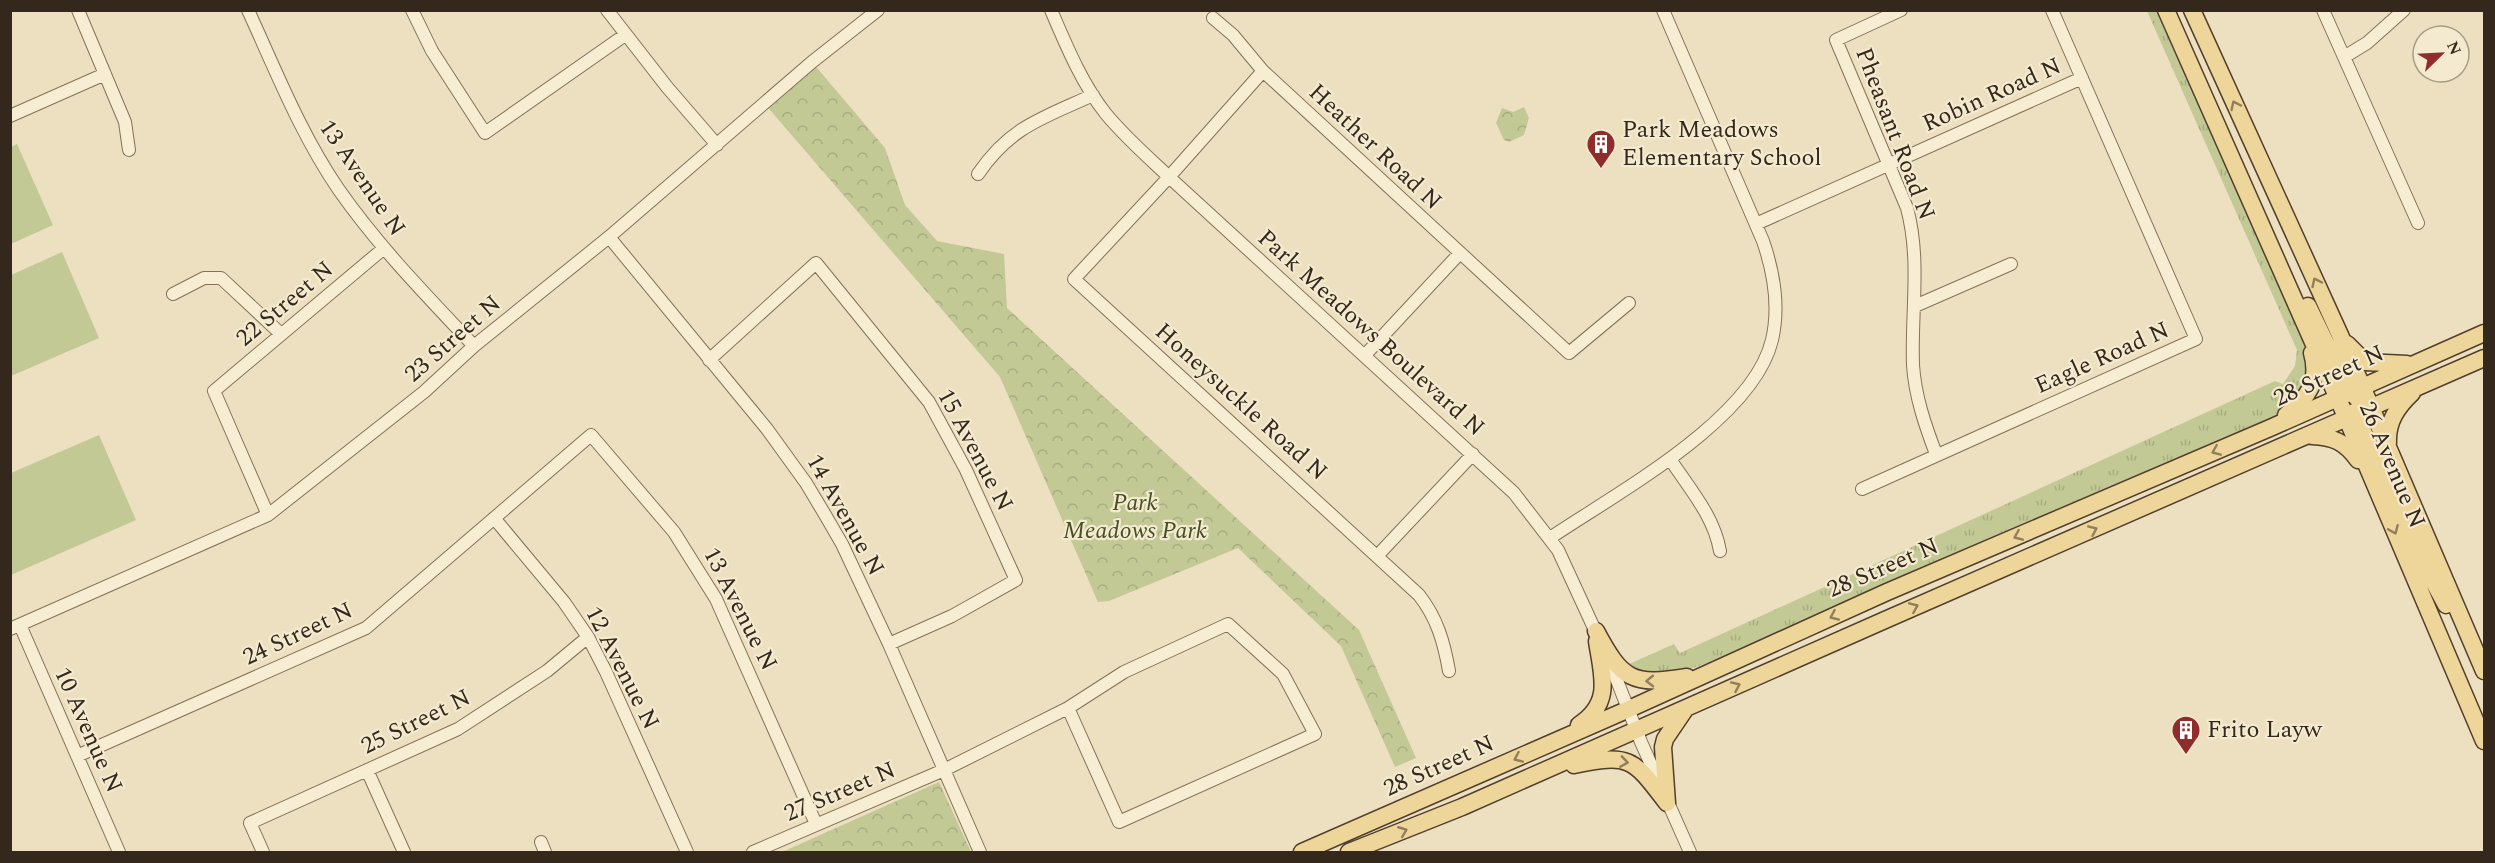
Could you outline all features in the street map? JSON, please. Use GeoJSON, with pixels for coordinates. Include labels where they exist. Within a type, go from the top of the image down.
{"type":"FeatureCollection","features":[{"type":"Feature","properties":{"kind":"main road","name":"26 Avenue N"},"geometry":{"type":"LineString","coordinates":[[2166,10],[2301,315],[2354,403],[2389,447],[2483,669]]}},
{"type":"Feature","properties":{"kind":"main road","name":"26 Avenue N"},"geometry":{"type":"LineString","coordinates":[[2192,10],[2340,335],[2371,477],[2484,741]]}},
{"type":"Feature","properties":{"kind":"main road"},"geometry":{"type":"LineString","coordinates":[[2245,189],[2311,311],[2432,579],[2483,669]]}},
{"type":"Feature","properties":{"kind":"main road"},"geometry":{"type":"LineString","coordinates":[[2270,428],[2303,402],[2312,385],[2316,367],[2301,315]]}},
{"type":"Feature","properties":{"kind":"main road"},"geometry":{"type":"LineString","coordinates":[[2340,335],[2365,362],[2416,363]]}},
{"type":"Feature","properties":{"kind":"main road"},"geometry":{"type":"LineString","coordinates":[[2207,480],[2272,442],[2440,364],[2478,337]]}},
{"type":"Feature","properties":{"kind":"main road","name":"28 Street N"},"geometry":{"type":"LineString","coordinates":[[1349,852],[1546,771],[2308,436],[2416,363],[2478,337]]}},
{"type":"Feature","properties":{"kind":"main road","name":"28 Street N"},"geometry":{"type":"LineString","coordinates":[[1302,852],[1708,674],[1787,636],[2270,428],[2354,403],[2419,387],[2484,358]]}},
{"type":"Feature","properties":{"kind":"main road"},"geometry":{"type":"LineString","coordinates":[[2389,447],[2387,428],[2401,404],[2419,387]]}},
{"type":"Feature","properties":{"kind":"main road"},"geometry":{"type":"LineString","coordinates":[[2308,436],[2331,437],[2348,446],[2371,477]]}},
{"type":"Feature","properties":{"kind":"main road"},"geometry":{"type":"LineString","coordinates":[[1596,631],[1609,655],[1632,678],[1641,681],[1669,680],[1708,674]]}},
{"type":"Feature","properties":{"kind":"main road"},"geometry":{"type":"LineString","coordinates":[[1553,742],[1593,716],[1601,702],[1604,684],[1596,631]]}},
{"type":"Feature","properties":{"kind":"main road"},"geometry":{"type":"LineString","coordinates":[[1637,730],[1646,717],[1659,708],[1700,689],[1787,636]]}},
{"type":"Feature","properties":{"kind":"main road"},"geometry":{"type":"LineString","coordinates":[[2444,646],[2484,721]]}},
{"type":"Feature","properties":{"kind":"main road"},"geometry":{"type":"LineString","coordinates":[[1462,807],[1491,788],[1560,756],[1619,723],[1626,717],[1629,709]]}},
{"type":"Feature","properties":{"kind":"main road"},"geometry":{"type":"LineString","coordinates":[[1667,803],[1663,747],[1665,739],[1685,709]]}},
{"type":"Feature","properties":{"kind":"main road"},"geometry":{"type":"LineString","coordinates":[[1546,771],[1591,761],[1622,760],[1636,764],[1667,803]]}},
{"type":"Feature","properties":{"kind":"street"},"geometry":{"type":"LineString","coordinates":[[78,10],[125,122],[129,150]]}},
{"type":"Feature","properties":{"kind":"street"},"geometry":{"type":"LineString","coordinates":[[412,10],[432,51],[485,133],[625,35]]}},
{"type":"Feature","properties":{"kind":"street"},"geometry":{"type":"LineString","coordinates":[[607,10],[625,35],[717,145]]}},
{"type":"Feature","properties":{"kind":"street","name":"23 Street N"},"geometry":{"type":"LineString","coordinates":[[15,627],[268,515],[424,392],[474,346],[609,237],[812,62],[878,10]]}},
{"type":"Feature","properties":{"kind":"street","name":"Park Meadows Boulevard N"},"geometry":{"type":"LineString","coordinates":[[1051,10],[1093,95],[1106,114],[1169,177],[1514,493],[1550,538],[1565,563],[1596,631],[1667,803],[1690,852]]}},
{"type":"Feature","properties":{"kind":"street"},"geometry":{"type":"LineString","coordinates":[[1550,538],[1670,459],[1716,422],[1740,398],[1760,370],[1772,341],[1776,318],[1775,288],[1769,258],[1664,10]]}},
{"type":"Feature","properties":{"kind":"street","name":"Pheasant Road N"},"geometry":{"type":"LineString","coordinates":[[1900,10],[1836,40],[1911,224],[1915,267],[1913,346],[1915,388],[1923,420],[1936,454]]}},
{"type":"Feature","properties":{"kind":"street","name":"Eagle Road N"},"geometry":{"type":"LineString","coordinates":[[1862,489],[2196,339],[2052,10]]}},
{"type":"Feature","properties":{"kind":"street"},"geometry":{"type":"LineString","coordinates":[[2323,10],[2418,223]]}},
{"type":"Feature","properties":{"kind":"street"},"geometry":{"type":"LineString","coordinates":[[2343,57],[2367,43],[2404,10]]}},
{"type":"Feature","properties":{"kind":"street","name":"13 Avenue N"},"geometry":{"type":"LineString","coordinates":[[250,11],[301,126],[338,189],[382,249],[474,346]]}},
{"type":"Feature","properties":{"kind":"street","name":"Heather Road N"},"geometry":{"type":"LineString","coordinates":[[1213,18],[1233,35],[1263,71],[1569,353],[1629,303]]}},
{"type":"Feature","properties":{"kind":"street"},"geometry":{"type":"LineString","coordinates":[[1169,177],[1263,71]]}},
{"type":"Feature","properties":{"kind":"street"},"geometry":{"type":"LineString","coordinates":[[10,116],[105,74]]}},
{"type":"Feature","properties":{"kind":"street","name":"Robin Road N"},"geometry":{"type":"LineString","coordinates":[[1756,224],[2082,78]]}},
{"type":"Feature","properties":{"kind":"street"},"geometry":{"type":"LineString","coordinates":[[978,174],[995,150],[1012,135],[1093,95]]}},
{"type":"Feature","properties":{"kind":"street","name":"Honeysuckle Road N"},"geometry":{"type":"LineString","coordinates":[[1169,177],[1074,279],[1378,555],[1428,607],[1441,633],[1449,670]]}},
{"type":"Feature","properties":{"kind":"street","name":"14 Avenue N"},"geometry":{"type":"LineString","coordinates":[[609,237],[767,429],[806,483],[842,544],[889,644],[980,852]]}},
{"type":"Feature","properties":{"kind":"street","name":"22 Street N"},"geometry":{"type":"LineString","coordinates":[[268,515],[214,391],[382,249]]}},
{"type":"Feature","properties":{"kind":"street"},"geometry":{"type":"LineString","coordinates":[[1365,355],[1460,253]]}},
{"type":"Feature","properties":{"kind":"street","name":"15 Avenue N"},"geometry":{"type":"LineString","coordinates":[[709,360],[816,263],[929,402],[966,470],[1016,580],[952,616],[889,644]]}},
{"type":"Feature","properties":{"kind":"street"},"geometry":{"type":"LineString","coordinates":[[1915,306],[2010,264]]}},
{"type":"Feature","properties":{"kind":"street"},"geometry":{"type":"LineString","coordinates":[[173,294],[204,278],[221,278],[281,334]]}},
{"type":"Feature","properties":{"kind":"street","name":"13 Avenue N"},"geometry":{"type":"LineString","coordinates":[[591,435],[674,532],[711,591],[767,710],[816,824]]}},
{"type":"Feature","properties":{"kind":"street","name":"24 Street N"},"geometry":{"type":"LineString","coordinates":[[77,756],[366,628],[591,435]]}},
{"type":"Feature","properties":{"kind":"street"},"geometry":{"type":"LineString","coordinates":[[1378,555],[1473,454]]}},
{"type":"Feature","properties":{"kind":"street"},"geometry":{"type":"LineString","coordinates":[[1670,459],[1711,521],[1720,551]]}},
{"type":"Feature","properties":{"kind":"street","name":"12 Avenue N"},"geometry":{"type":"LineString","coordinates":[[494,518],[564,602],[588,637],[687,852]]}},
{"type":"Feature","properties":{"kind":"street","name":"27 Street N"},"geometry":{"type":"LineString","coordinates":[[753,852],[944,770],[1068,708],[1124,672],[1228,624],[1283,674],[1314,734],[1119,822],[1068,708]]}},
{"type":"Feature","properties":{"kind":"street","name":"10 Avenue N"},"geometry":{"type":"LineString","coordinates":[[15,627],[77,756],[119,852]]}},
{"type":"Feature","properties":{"kind":"street","name":"25 Street N"},"geometry":{"type":"LineString","coordinates":[[263,852],[250,823],[458,729],[547,671],[588,637]]}},
{"type":"Feature","properties":{"kind":"street"},"geometry":{"type":"LineString","coordinates":[[367,770],[404,852]]}},
{"type":"Feature","properties":{"kind":"green space"},"geometry":{"type":"Polygon","coordinates":[[[2147,11],[2166,11],[2300,332],[2312,367],[2300,400],[2266,421],[1711,662],[1681,672],[1650,677],[1627,665],[1674,644],[1680,653],[2275,381],[2283,384],[2295,366],[2297,350],[2147,11]]]}},
{"type":"Feature","properties":{"kind":"green space","name":"Park Meadows Park"},"geometry":{"type":"Polygon","coordinates":[[[812,62],[885,148],[905,205],[937,241],[1004,254],[1007,308],[1359,630],[1416,758],[1395,767],[1341,646],[1238,548],[1109,601],[1098,602],[1000,377],[764,103],[812,62]]]}},
{"type":"Feature","properties":{"kind":"green space"},"geometry":{"type":"Polygon","coordinates":[[[1524,107],[1529,118],[1524,135],[1509,142],[1504,140],[1496,123],[1502,108],[1513,112],[1524,107]]]}},
{"type":"Feature","properties":{"kind":"green space"},"geometry":{"type":"Polygon","coordinates":[[[17,144],[53,225],[11,244],[11,147],[17,144]]]}},
{"type":"Feature","properties":{"kind":"green space"},"geometry":{"type":"Polygon","coordinates":[[[62,252],[99,338],[11,376],[11,275],[62,252]]]}},
{"type":"Feature","properties":{"kind":"green space"},"geometry":{"type":"Polygon","coordinates":[[[99,435],[136,520],[11,575],[11,473],[99,435]]]}},
{"type":"Feature","properties":{"kind":"green space"},"geometry":{"type":"Polygon","coordinates":[[[939,782],[971,852],[782,852],[939,782]]]}},
{"type":"Feature","properties":{"kind":"place","name":"Park Meadows Elementary School"},"geometry":{"type":"Point","coordinates":[1601,170]}},
{"type":"Feature","properties":{"kind":"place","name":"Frito Layw"},"geometry":{"type":"Point","coordinates":[2186,756]}}]}
